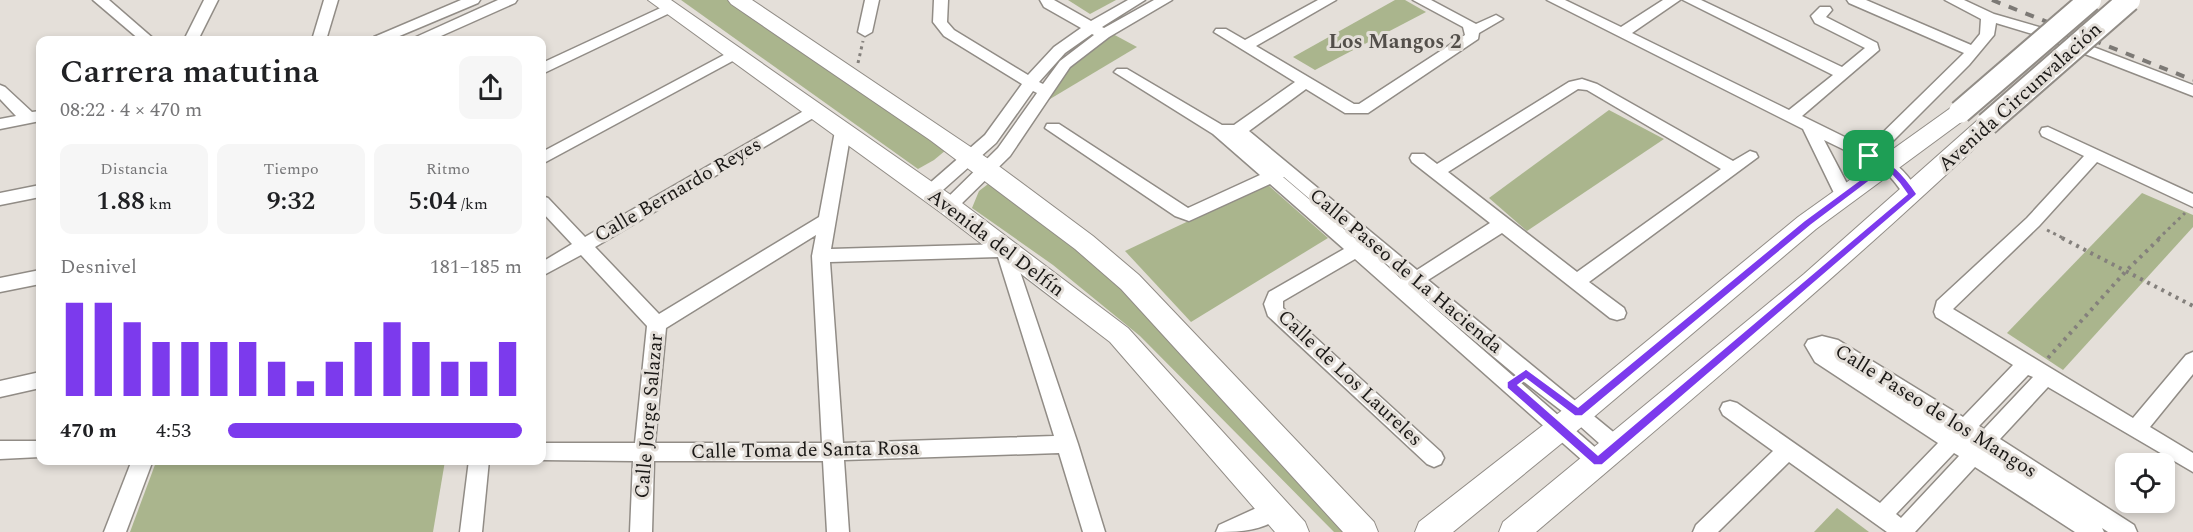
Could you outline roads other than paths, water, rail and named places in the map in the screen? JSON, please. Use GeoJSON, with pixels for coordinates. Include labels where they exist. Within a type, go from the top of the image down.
{"type":"FeatureCollection","features":[{"type":"Feature","properties":{"kind":"street"},"geometry":{"type":"LineString","coordinates":[[100,0],[143,36]]}},
{"type":"Feature","properties":{"kind":"street"},"geometry":{"type":"LineString","coordinates":[[193,36],[211,0]]}},
{"type":"Feature","properties":{"kind":"street"},"geometry":{"type":"LineString","coordinates":[[320,36],[332,0]]}},
{"type":"Feature","properties":{"kind":"street"},"geometry":{"type":"LineString","coordinates":[[388,36],[473,0]]}},
{"type":"Feature","properties":{"kind":"street"},"geometry":{"type":"LineString","coordinates":[[430,36],[510,0]]}},
{"type":"Feature","properties":{"kind":"street"},"geometry":{"type":"LineString","coordinates":[[738,0],[980,163],[1089,246],[1130,282],[1364,532]]}},
{"type":"Feature","properties":{"kind":"street"},"geometry":{"type":"LineString","coordinates":[[865,32],[872,0]]}},
{"type":"Feature","properties":{"kind":"street"},"geometry":{"type":"LineString","coordinates":[[941,0],[940,22],[949,33],[1044,92]]}},
{"type":"Feature","properties":{"kind":"street"},"geometry":{"type":"LineString","coordinates":[[1047,0],[1049,4],[1098,31]]}},
{"type":"Feature","properties":{"kind":"street"},"geometry":{"type":"LineString","coordinates":[[980,163],[1017,135],[1065,64],[1098,31],[1138,0]]}},
{"type":"Feature","properties":{"kind":"street"},"geometry":{"type":"LineString","coordinates":[[980,163],[999,128],[1030,83],[1056,54],[1098,31],[1165,0]]}},
{"type":"Feature","properties":{"kind":"street"},"geometry":{"type":"LineString","coordinates":[[1246,46],[1329,0]]}},
{"type":"Feature","properties":{"kind":"street"},"geometry":{"type":"LineString","coordinates":[[1221,32],[1351,109],[1362,110],[1473,36],[1469,25],[1420,0]]}},
{"type":"Feature","properties":{"kind":"street"},"geometry":{"type":"LineString","coordinates":[[1554,0],[1808,124],[1875,166],[1900,178],[1912,194]]}},
{"type":"Feature","properties":{"kind":"street"},"geometry":{"type":"LineString","coordinates":[[1622,33],[1673,0]]}},
{"type":"Feature","properties":{"kind":"street"},"geometry":{"type":"LineString","coordinates":[[1690,0],[1844,74]]}},
{"type":"Feature","properties":{"kind":"street"},"geometry":{"type":"LineString","coordinates":[[1854,0],[1973,51]]}},
{"type":"Feature","properties":{"kind":"street"},"geometry":{"type":"LineString","coordinates":[[1952,0],[1989,17],[2041,32],[2193,92]]}},
{"type":"Feature","properties":{"kind":"street","name":"Avenida Circunvalación"},"geometry":{"type":"LineString","coordinates":[[1430,532],[1844,195],[1875,166],[1932,134],[2090,0]]}},
{"type":"Feature","properties":{"kind":"street","name":"Avenida Circunvalación"},"geometry":{"type":"LineString","coordinates":[[1514,532],[1912,194],[1987,124],[2129,0]]}},
{"type":"Feature","properties":{"kind":"street"},"geometry":{"type":"LineString","coordinates":[[546,67],[663,4]]}},
{"type":"Feature","properties":{"kind":"street","name":"Avenida del Delfín"},"geometry":{"type":"LineString","coordinates":[[663,4],[939,200],[1119,335],[1294,532]]}},
{"type":"Feature","properties":{"kind":"street"},"geometry":{"type":"LineString","coordinates":[[1792,116],[1872,50],[1872,46],[1820,20],[1818,16],[1826,10]]}},
{"type":"Feature","properties":{"kind":"street"},"geometry":{"type":"LineString","coordinates":[[1875,166],[1988,34],[1989,17]]}},
{"type":"Feature","properties":{"kind":"street"},"geometry":{"type":"LineString","coordinates":[[1473,31],[1496,19]]}},
{"type":"Feature","properties":{"kind":"street"},"geometry":{"type":"LineString","coordinates":[[546,157],[735,54]]}},
{"type":"Feature","properties":{"kind":"street","name":"Calle Paseo de La Hacienda"},"geometry":{"type":"LineString","coordinates":[[1122,72],[1228,133],[1409,283],[1569,421]]}},
{"type":"Feature","properties":{"kind":"street"},"geometry":{"type":"LineString","coordinates":[[1228,133],[1305,82]]}},
{"type":"Feature","properties":{"kind":"street"},"geometry":{"type":"LineString","coordinates":[[1437,172],[1574,86],[1582,84],[1592,87],[1733,169]]}},
{"type":"Feature","properties":{"kind":"street"},"geometry":{"type":"LineString","coordinates":[[0,90],[35,117]]}},
{"type":"Feature","properties":{"kind":"street","name":"Calle Bernardo Reyes"},"geometry":{"type":"LineString","coordinates":[[546,268],[814,110]]}},
{"type":"Feature","properties":{"kind":"street"},"geometry":{"type":"LineString","coordinates":[[0,124],[35,117]]}},
{"type":"Feature","properties":{"kind":"street"},"geometry":{"type":"LineString","coordinates":[[1808,124],[1844,195]]}},
{"type":"Feature","properties":{"kind":"street"},"geometry":{"type":"LineString","coordinates":[[1053,128],[1189,215],[1278,173]]}},
{"type":"Feature","properties":{"kind":"street"},"geometry":{"type":"LineString","coordinates":[[838,532],[821,256],[843,131]]}},
{"type":"Feature","properties":{"kind":"street"},"geometry":{"type":"LineString","coordinates":[[2048,132],[2193,203]]}},
{"type":"Feature","properties":{"kind":"street"},"geometry":{"type":"LineString","coordinates":[[2094,155],[2033,222],[1944,306],[1943,312],[2193,464]]}},
{"type":"Feature","properties":{"kind":"street"},"geometry":{"type":"LineString","coordinates":[[1578,281],[1750,157]]}},
{"type":"Feature","properties":{"kind":"street"},"geometry":{"type":"LineString","coordinates":[[1418,158],[1617,313]]}},
{"type":"Feature","properties":{"kind":"street","name":"Avenida del Delfín"},"geometry":{"type":"LineString","coordinates":[[939,200],[980,163]]}},
{"type":"Feature","properties":{"kind":"street","name":"Avenida del Delfín"},"geometry":{"type":"LineString","coordinates":[[939,200],[980,163]]}},
{"type":"Feature","properties":{"kind":"street"},"geometry":{"type":"LineString","coordinates":[[0,199],[36,192]]}},
{"type":"Feature","properties":{"kind":"street","name":"Calle Jorge Salazar"},"geometry":{"type":"LineString","coordinates":[[546,206],[657,324],[644,452],[641,532]]}},
{"type":"Feature","properties":{"kind":"street"},"geometry":{"type":"LineString","coordinates":[[657,324],[826,221]]}},
{"type":"Feature","properties":{"kind":"street"},"geometry":{"type":"LineString","coordinates":[[1409,283],[1504,224]]}},
{"type":"Feature","properties":{"kind":"street","name":"Calle de Los Laureles"},"geometry":{"type":"LineString","coordinates":[[1363,246],[1276,297],[1275,311],[1434,458]]}},
{"type":"Feature","properties":{"kind":"street"},"geometry":{"type":"LineString","coordinates":[[821,256],[1005,250],[1094,532]]}},
{"type":"Feature","properties":{"kind":"street"},"geometry":{"type":"LineString","coordinates":[[0,285],[36,278]]}},
{"type":"Feature","properties":{"kind":"street","name":"Calle Paseo de los Mangos"},"geometry":{"type":"LineString","coordinates":[[1958,435],[1831,345],[1822,343],[1815,345],[1822,357],[2126,532]]}},
{"type":"Feature","properties":{"kind":"street"},"geometry":{"type":"LineString","coordinates":[[2136,429],[2193,360]]}},
{"type":"Feature","properties":{"kind":"street"},"geometry":{"type":"LineString","coordinates":[[1881,516],[2026,364]]}},
{"type":"Feature","properties":{"kind":"street"},"geometry":{"type":"LineString","coordinates":[[1730,409],[1903,531],[2046,376]]}},
{"type":"Feature","properties":{"kind":"street","name":"Calle Paseo de La Hacienda"},"geometry":{"type":"LineString","coordinates":[[1518,379],[1569,421]]}},
{"type":"Feature","properties":{"kind":"street"},"geometry":{"type":"LineString","coordinates":[[0,389],[36,381]]}},
{"type":"Feature","properties":{"kind":"street"},"geometry":{"type":"LineString","coordinates":[[1569,421],[1607,454]]}},
{"type":"Feature","properties":{"kind":"street","name":"Calle Toma de Santa Rosa"},"geometry":{"type":"LineString","coordinates":[[546,452],[833,452],[1068,444]]}},
{"type":"Feature","properties":{"kind":"street","name":"Calle Paseo de los Mangos"},"geometry":{"type":"LineString","coordinates":[[1980,448],[2093,532]]}},
{"type":"Feature","properties":{"kind":"street"},"geometry":{"type":"LineString","coordinates":[[0,450],[36,449]]}},
{"type":"Feature","properties":{"kind":"street"},"geometry":{"type":"LineString","coordinates":[[1704,532],[1788,449]]}},
{"type":"Feature","properties":{"kind":"street"},"geometry":{"type":"LineString","coordinates":[[114,532],[141,465]]}},
{"type":"Feature","properties":{"kind":"street"},"geometry":{"type":"LineString","coordinates":[[471,532],[478,465]]}},
{"type":"Feature","properties":{"kind":"street"},"geometry":{"type":"LineString","coordinates":[[1227,532],[1274,509]]}},
{"type":"Feature","properties":{"kind":"railway"},"geometry":{"type":"LineString","coordinates":[[1992,0],[2193,80]]}},
{"type":"Feature","properties":{"kind":"district","name":"Los Mangos 2"},"geometry":{"type":"Point","coordinates":[1395,42]}}]}
